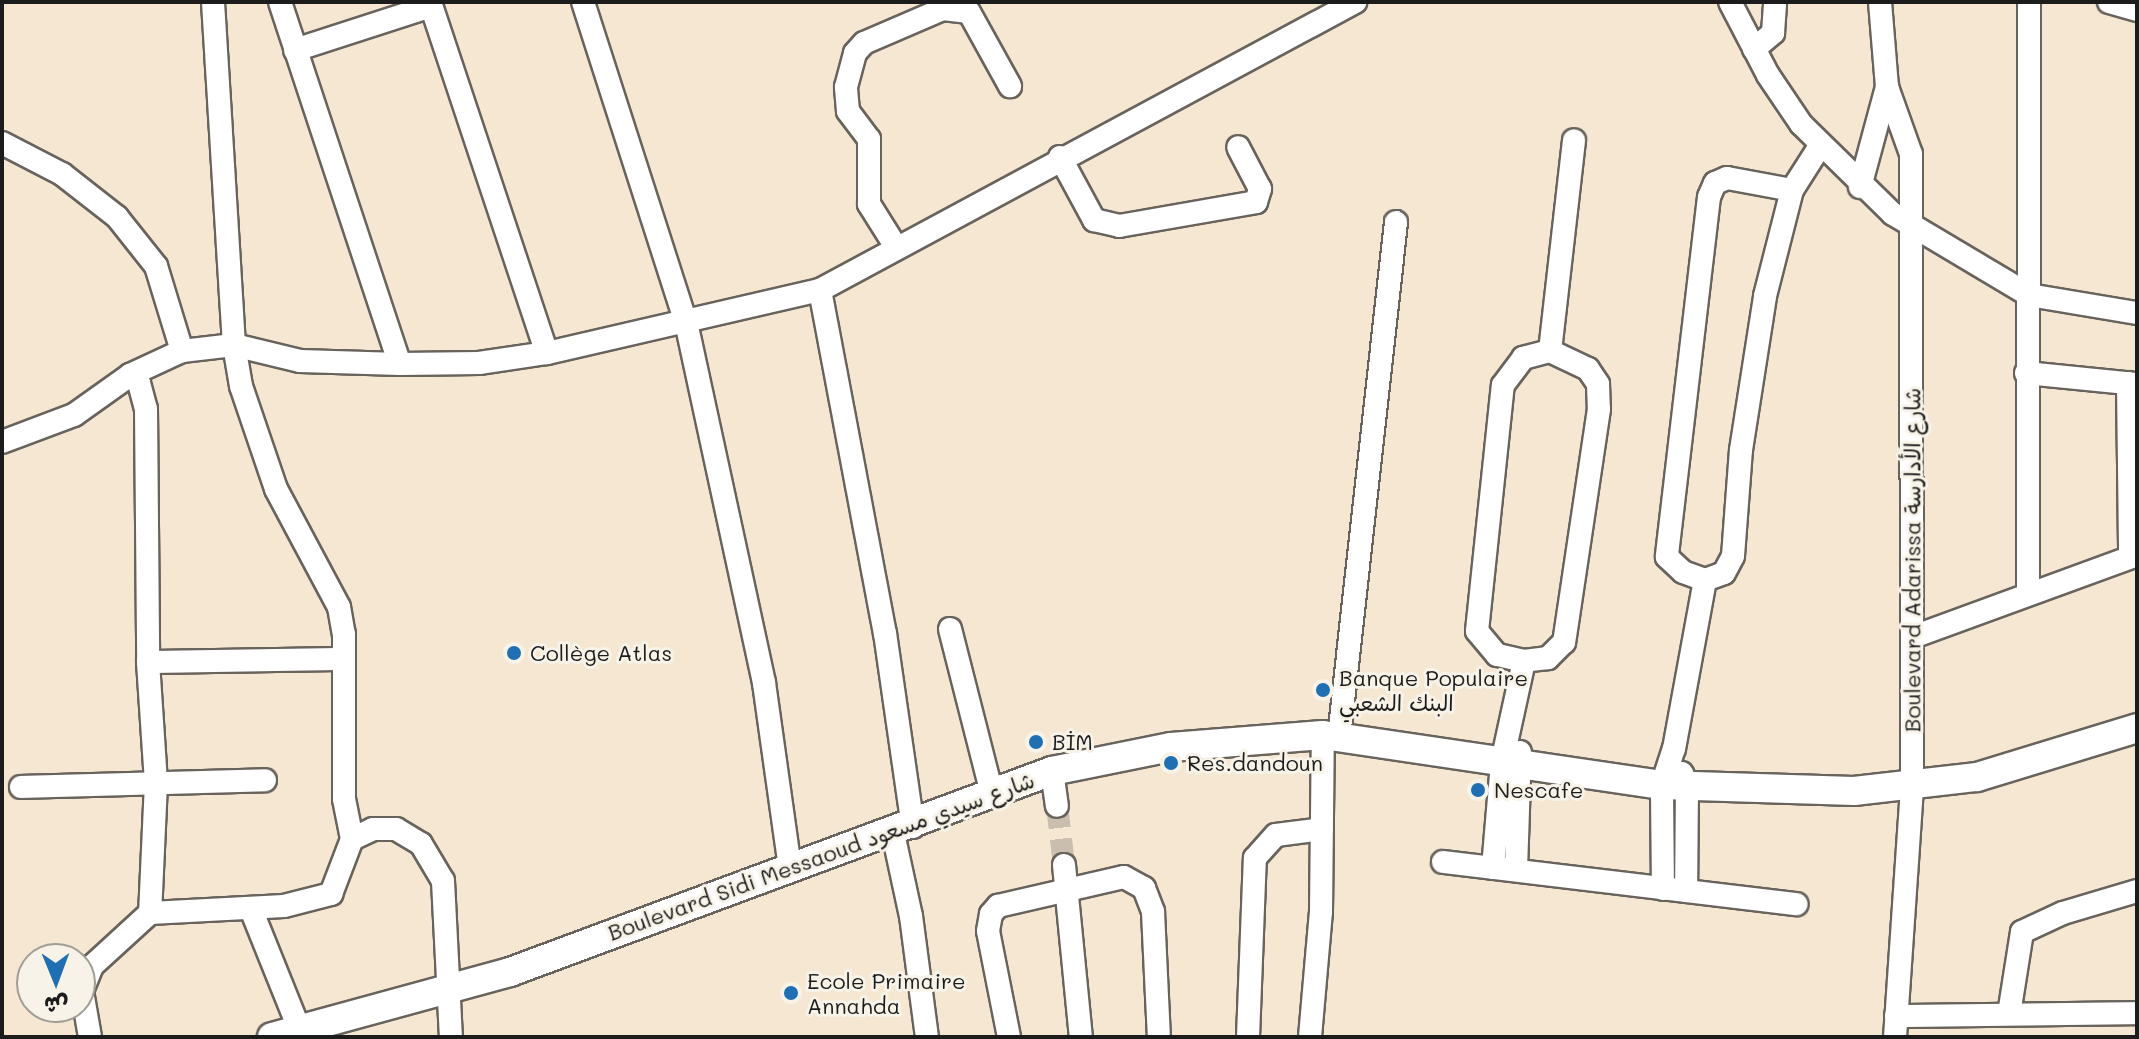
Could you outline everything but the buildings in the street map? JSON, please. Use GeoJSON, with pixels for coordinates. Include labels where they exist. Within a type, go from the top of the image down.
{"type":"FeatureCollection","features":[{"type":"Feature","properties":{"kind":"street"},"geometry":{"type":"LineString","coordinates":[[90,1037],[82,991],[92,966],[150,913],[251,909],[331,894],[352,839],[344,799],[343,659],[339,607],[276,489],[241,386],[234,345],[213,2]]}},
{"type":"Feature","properties":{"kind":"street"},"geometry":{"type":"LineString","coordinates":[[280,2],[400,364]]}},
{"type":"Feature","properties":{"kind":"street"},"geometry":{"type":"LineString","coordinates":[[583,2],[686,322],[764,683],[790,868]]}},
{"type":"Feature","properties":{"kind":"street"},"geometry":{"type":"LineString","coordinates":[[2,442],[74,415],[130,375],[182,351],[234,345],[300,361],[479,363],[547,353],[820,290],[1060,157],[1355,2]]}},
{"type":"Feature","properties":{"kind":"street"},"geometry":{"type":"LineString","coordinates":[[1730,2],[1754,49],[1820,146],[1860,187],[1910,226],[2029,295],[2137,313]]}},
{"type":"Feature","properties":{"kind":"street"},"geometry":{"type":"LineString","coordinates":[[1754,49],[1773,33],[1775,2]]}},
{"type":"Feature","properties":{"kind":"street","name":"Boulevard Adarissa شارع الأدارسة"},"geometry":{"type":"LineString","coordinates":[[1880,2],[1887,87],[1911,154],[1912,788],[1896,1026]]}},
{"type":"Feature","properties":{"kind":"street"},"geometry":{"type":"LineString","coordinates":[[2028,594],[2029,2]]}},
{"type":"Feature","properties":{"kind":"street"},"geometry":{"type":"LineString","coordinates":[[2109,2],[2137,10]]}},
{"type":"Feature","properties":{"kind":"street"},"geometry":{"type":"LineString","coordinates":[[295,50],[431,4],[547,353]]}},
{"type":"Feature","properties":{"kind":"street"},"geometry":{"type":"LineString","coordinates":[[896,247],[869,204],[869,139],[848,111],[846,87],[855,53],[864,43],[943,9],[969,12],[1010,86]]}},
{"type":"Feature","properties":{"kind":"street","name":"Boulevard Adarissa شارع الأدارسة"},"geometry":{"type":"LineString","coordinates":[[1860,187],[1887,87]]}},
{"type":"Feature","properties":{"kind":"street"},"geometry":{"type":"LineString","coordinates":[[1550,351],[1574,140]]}},
{"type":"Feature","properties":{"kind":"street"},"geometry":{"type":"LineString","coordinates":[[2,143],[62,174],[117,217],[156,266],[182,351]]}},
{"type":"Feature","properties":{"kind":"street"},"geometry":{"type":"LineString","coordinates":[[1792,190],[1722,179],[1712,186],[1709,197],[1667,557],[1683,572],[1705,580],[1724,573],[1733,556],[1753,356],[1792,190],[1820,146]]}},
{"type":"Feature","properties":{"kind":"street"},"geometry":{"type":"LineString","coordinates":[[1060,157],[1094,220],[1119,226],[1256,202],[1260,189],[1238,147]]}},
{"type":"Feature","properties":{"kind":"street"},"geometry":{"type":"LineString","coordinates":[[1310,1037],[1322,829],[1331,736],[1396,222]]}},
{"type":"Feature","properties":{"kind":"street"},"geometry":{"type":"LineString","coordinates":[[820,290],[885,633],[911,916],[927,1037]]}},
{"type":"Feature","properties":{"kind":"street"},"geometry":{"type":"LineString","coordinates":[[1550,351],[1588,369],[1598,384],[1599,409],[1564,642],[1548,658],[1524,661],[1497,655],[1477,631],[1503,385],[1523,358],[1550,351]]}},
{"type":"Feature","properties":{"kind":"street"},"geometry":{"type":"LineString","coordinates":[[1913,637],[2134,556],[2133,384],[2026,373]]}},
{"type":"Feature","properties":{"kind":"street"},"geometry":{"type":"LineString","coordinates":[[130,375],[139,383],[146,409],[148,662],[156,783],[150,913]]}},
{"type":"Feature","properties":{"kind":"street"},"geometry":{"type":"LineString","coordinates":[[1663,889],[1674,786],[1674,749],[1705,580]]}},
{"type":"Feature","properties":{"kind":"street"},"geometry":{"type":"LineString","coordinates":[[950,629],[992,794]]}},
{"type":"Feature","properties":{"kind":"street"},"geometry":{"type":"LineString","coordinates":[[148,662],[343,659]]}},
{"type":"Feature","properties":{"kind":"street"},"geometry":{"type":"LineString","coordinates":[[1516,870],[1513,723],[1524,661]]}},
{"type":"Feature","properties":{"kind":"street","name":"Boulevard Sidi Messaoud شارع سيدي مسعود"},"geometry":{"type":"LineString","coordinates":[[286,1034],[448,991],[903,830],[1052,771],[1197,744],[1331,736],[1674,786],[1768,791],[1912,788],[1977,777],[2137,728]]}},
{"type":"Feature","properties":{"kind":"street"},"geometry":{"type":"LineString","coordinates":[[1493,868],[1512,764]]}},
{"type":"Feature","properties":{"kind":"street"},"geometry":{"type":"LineString","coordinates":[[1052,771],[1057,806]]}},
{"type":"Feature","properties":{"kind":"street"},"geometry":{"type":"LineString","coordinates":[[21,787],[265,780]]}},
{"type":"Feature","properties":{"kind":"street"},"geometry":{"type":"LineString","coordinates":[[1674,786],[1686,891]]}},
{"type":"Feature","properties":{"kind":"street"},"geometry":{"type":"LineString","coordinates":[[352,839],[373,829],[396,829],[410,834],[433,861],[448,902],[451,1037]]}},
{"type":"Feature","properties":{"kind":"street"},"geometry":{"type":"LineString","coordinates":[[1248,1037],[1255,858],[1276,835],[1322,829]]}},
{"type":"Feature","properties":{"kind":"street"},"geometry":{"type":"LineString","coordinates":[[1443,862],[1797,904]]}},
{"type":"Feature","properties":{"kind":"street"},"geometry":{"type":"LineString","coordinates":[[1064,865],[1081,1037]]}},
{"type":"Feature","properties":{"kind":"street"},"geometry":{"type":"LineString","coordinates":[[1009,1037],[988,931],[991,914],[998,906],[1124,877],[1144,888],[1153,912],[1159,1037]]}},
{"type":"Feature","properties":{"kind":"street"},"geometry":{"type":"LineString","coordinates":[[2009,1014],[2022,932],[2063,913],[2137,891]]}},
{"type":"Feature","properties":{"kind":"street"},"geometry":{"type":"LineString","coordinates":[[251,909],[286,1034]]}},
{"type":"Feature","properties":{"kind":"street"},"geometry":{"type":"LineString","coordinates":[[1896,1026],[2009,1014],[2137,1013]]}},
{"type":"Feature","properties":{"kind":"tunnel"},"geometry":{"type":"LineString","coordinates":[[1057,806],[1064,865]]}},
{"type":"Feature","properties":{"kind":"place","name":"Collège Atlas"},"geometry":{"type":"Point","coordinates":[514,653]}},
{"type":"Feature","properties":{"kind":"place","name":"Banque Populaire البنك الشعبي"},"geometry":{"type":"Point","coordinates":[1323,690]}},
{"type":"Feature","properties":{"kind":"place","name":"BİM"},"geometry":{"type":"Point","coordinates":[1036,742]}},
{"type":"Feature","properties":{"kind":"place","name":"Res.dandoun"},"geometry":{"type":"Point","coordinates":[1171,763]}},
{"type":"Feature","properties":{"kind":"place","name":"Nescafe"},"geometry":{"type":"Point","coordinates":[1478,790]}},
{"type":"Feature","properties":{"kind":"place","name":"Ecole Primaire Annahda"},"geometry":{"type":"Point","coordinates":[791,993]}}]}
